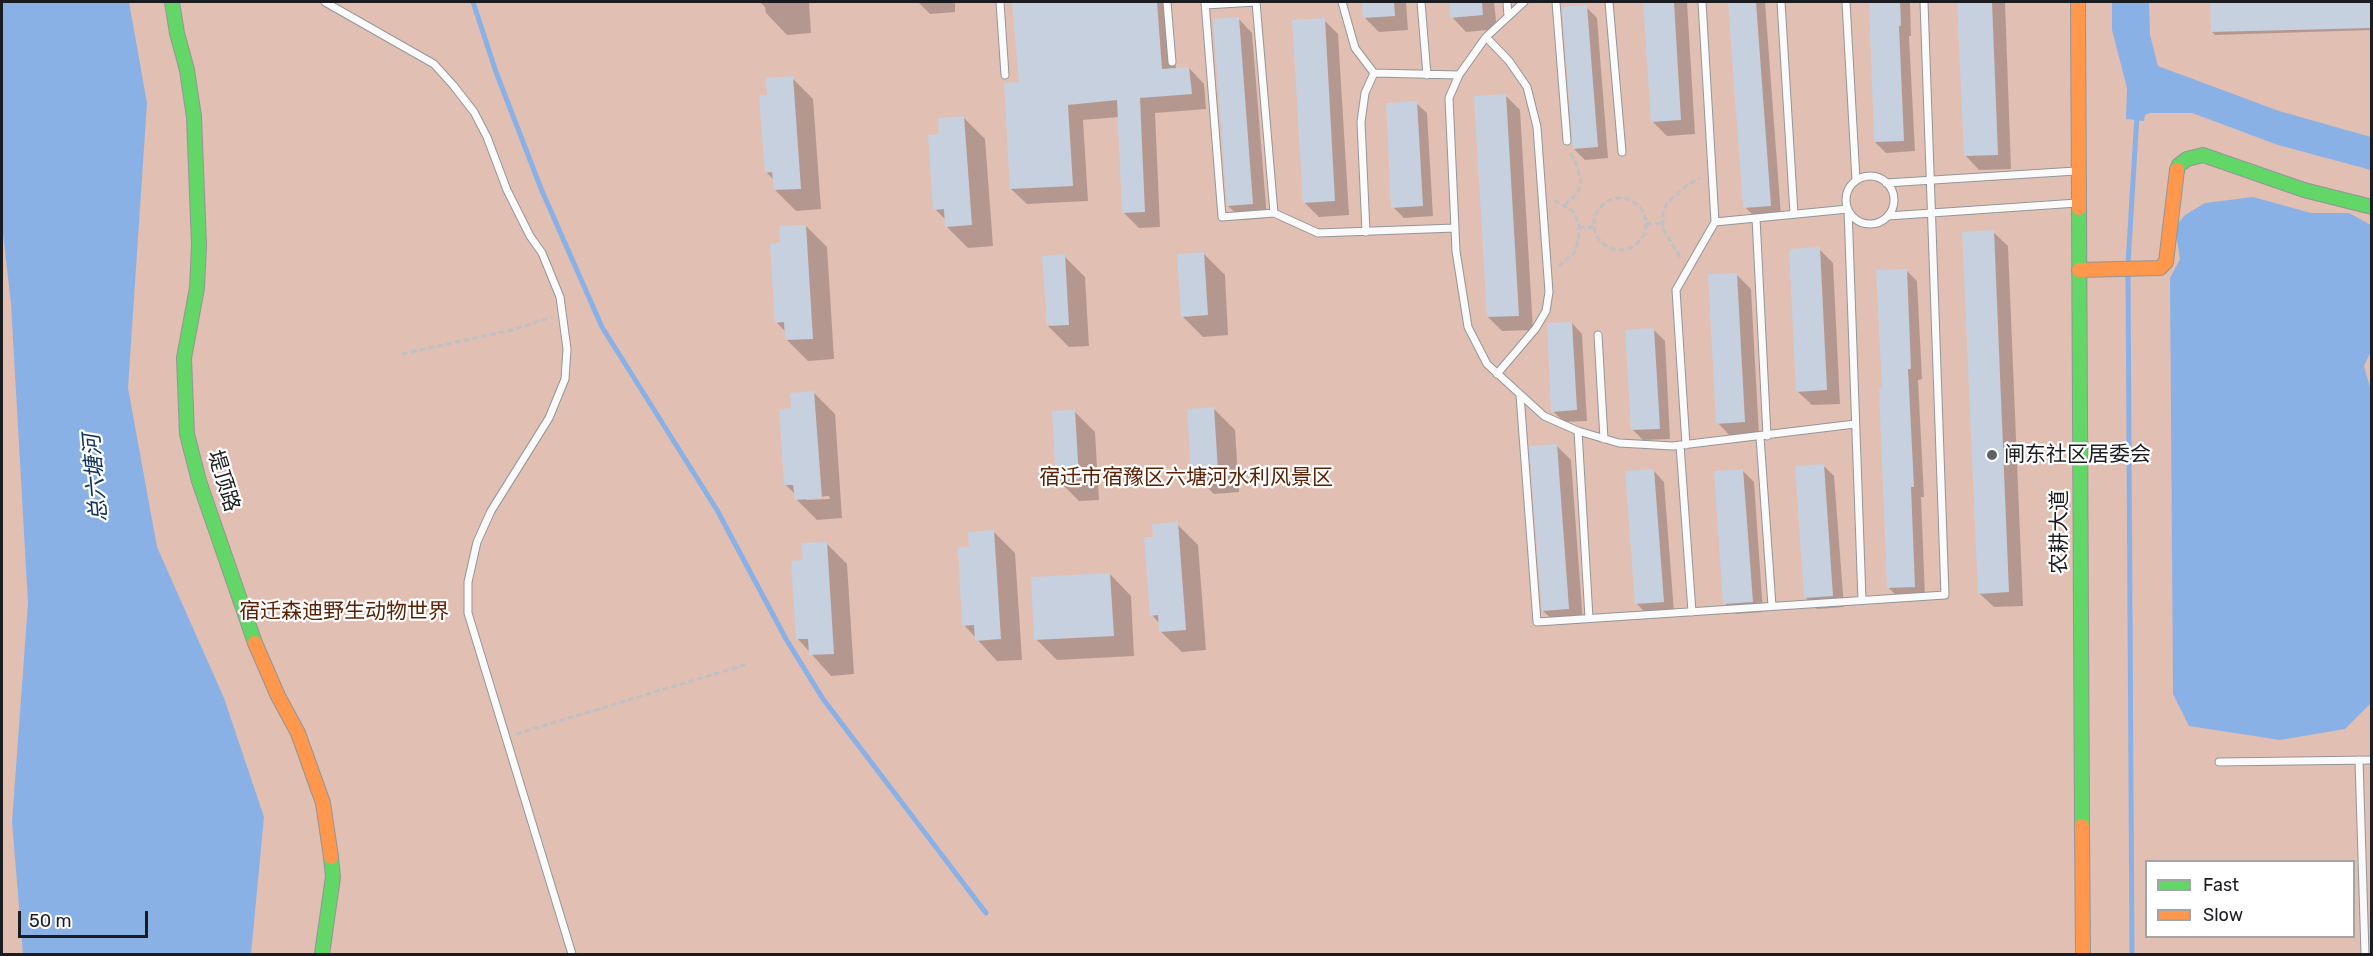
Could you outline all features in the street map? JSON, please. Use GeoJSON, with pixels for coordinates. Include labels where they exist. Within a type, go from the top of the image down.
{"type":"FeatureCollection","features":[{"type":"Feature","properties":{"kind":"street","name":"堤顶路"},"geometry":{"type":"LineString","coordinates":[[172,2],[187,70],[194,117],[199,245],[197,288],[184,358],[187,434],[199,481],[255,644],[278,696],[298,732],[322,803],[330,841],[333,877],[322,954]]}},
{"type":"Feature","properties":{"kind":"street","name":"农耕大道"},"geometry":{"type":"LineString","coordinates":[[2078,2],[2083,954]]}},
{"type":"Feature","properties":{"kind":"street"},"geometry":{"type":"LineString","coordinates":[[2079,270],[2160,268],[2166,262],[2175,176],[2180,165],[2187,159],[2203,155],[2304,190],[2372,207]]}},
{"type":"Feature","properties":{"kind":"lane"},"geometry":{"type":"LineString","coordinates":[[325,2],[434,64],[474,112],[487,137],[517,211],[551,273],[560,297],[567,349],[565,379],[549,417],[491,511],[477,542],[468,582],[468,613],[572,954]]}},
{"type":"Feature","properties":{"kind":"lane"},"geometry":{"type":"LineString","coordinates":[[1000,2],[1005,75]]}},
{"type":"Feature","properties":{"kind":"lane"},"geometry":{"type":"LineString","coordinates":[[1167,2],[1172,62]]}},
{"type":"Feature","properties":{"kind":"lane"},"geometry":{"type":"LineString","coordinates":[[1274,213],[1256,2],[1205,3],[1222,217],[1274,213],[1318,233],[1455,228]]}},
{"type":"Feature","properties":{"kind":"lane"},"geometry":{"type":"LineString","coordinates":[[1342,2],[1355,48],[1374,73]]}},
{"type":"Feature","properties":{"kind":"lane"},"geometry":{"type":"LineString","coordinates":[[1421,2],[1427,75]]}},
{"type":"Feature","properties":{"kind":"lane"},"geometry":{"type":"LineString","coordinates":[[1507,2],[1508,16]]}},
{"type":"Feature","properties":{"kind":"lane"},"geometry":{"type":"LineString","coordinates":[[1524,2],[1486,37],[1459,75],[1449,98],[1456,251],[1468,327],[1488,364],[1544,416],[1578,431],[1619,443],[1683,445],[1855,424]]}},
{"type":"Feature","properties":{"kind":"lane"},"geometry":{"type":"LineString","coordinates":[[1556,2],[1567,141]]}},
{"type":"Feature","properties":{"kind":"lane"},"geometry":{"type":"LineString","coordinates":[[1609,2],[1622,152]]}},
{"type":"Feature","properties":{"kind":"lane"},"geometry":{"type":"LineString","coordinates":[[1692,612],[1676,290],[1715,222],[1702,2]]}},
{"type":"Feature","properties":{"kind":"lane"},"geometry":{"type":"LineString","coordinates":[[1781,2],[1794,214]]}},
{"type":"Feature","properties":{"kind":"lane"},"geometry":{"type":"LineString","coordinates":[[1846,2],[1856,180],[1847,193],[1862,600]]}},
{"type":"Feature","properties":{"kind":"lane"},"geometry":{"type":"LineString","coordinates":[[1520,395],[1537,622],[1945,595],[1924,2]]}},
{"type":"Feature","properties":{"kind":"lane"},"geometry":{"type":"LineString","coordinates":[[1486,37],[1509,61],[1527,87],[1537,127],[1549,291],[1546,310],[1521,347],[1497,374]]}},
{"type":"Feature","properties":{"kind":"lane"},"geometry":{"type":"LineString","coordinates":[[1366,232],[1361,122],[1365,93],[1374,73]]}},
{"type":"Feature","properties":{"kind":"lane"},"geometry":{"type":"LineString","coordinates":[[1374,73],[1459,75]]}},
{"type":"Feature","properties":{"kind":"lane"},"geometry":{"type":"LineString","coordinates":[[1856,180],[1872,176],[1886,183],[2079,171]]}},
{"type":"Feature","properties":{"kind":"lane"},"geometry":{"type":"LineString","coordinates":[[1848,209],[1852,216],[1866,224],[1882,221],[1888,216],[1894,203],[1893,195],[1886,183]]}},
{"type":"Feature","properties":{"kind":"lane"},"geometry":{"type":"LineString","coordinates":[[1888,216],[2079,203]]}},
{"type":"Feature","properties":{"kind":"lane"},"geometry":{"type":"LineString","coordinates":[[1715,222],[1848,209]]}},
{"type":"Feature","properties":{"kind":"lane"},"geometry":{"type":"LineString","coordinates":[[1756,218],[1763,436],[1772,606]]}},
{"type":"Feature","properties":{"kind":"lane"},"geometry":{"type":"LineString","coordinates":[[1598,335],[1604,439]]}},
{"type":"Feature","properties":{"kind":"lane"},"geometry":{"type":"LineString","coordinates":[[1578,431],[1589,618]]}},
{"type":"Feature","properties":{"kind":"lane"},"geometry":{"type":"LineString","coordinates":[[2359,760],[2364,954]]}},
{"type":"Feature","properties":{"kind":"lane"},"geometry":{"type":"LineString","coordinates":[[2219,762],[2372,760]]}},
{"type":"Feature","properties":{"kind":"path"},"geometry":{"type":"LineString","coordinates":[[1566,205],[1578,194],[1581,181],[1567,141]]}},
{"type":"Feature","properties":{"kind":"path"},"geometry":{"type":"LineString","coordinates":[[1688,268],[1672,246],[1662,223],[1667,203],[1687,185],[1712,172]]}},
{"type":"Feature","properties":{"kind":"path"},"geometry":{"type":"LineString","coordinates":[[1542,195],[1566,205],[1573,211],[1579,228],[1575,252],[1548,274]]}},
{"type":"Feature","properties":{"kind":"path"},"geometry":{"type":"LineString","coordinates":[[1615,198],[1631,200],[1638,205],[1646,224],[1643,236],[1638,243],[1622,250],[1605,246],[1598,239],[1594,227],[1596,214],[1601,206],[1615,198]]}},
{"type":"Feature","properties":{"kind":"path"},"geometry":{"type":"LineString","coordinates":[[1646,224],[1662,223]]}},
{"type":"Feature","properties":{"kind":"path"},"geometry":{"type":"LineString","coordinates":[[1579,228],[1594,227]]}},
{"type":"Feature","properties":{"kind":"path"},"geometry":{"type":"LineString","coordinates":[[402,354],[512,330],[562,313]]}},
{"type":"Feature","properties":{"kind":"path"},"geometry":{"type":"LineString","coordinates":[[506,737],[748,663]]}},
{"type":"Feature","properties":{"kind":"green space","name":"宿迁市宿豫区六塘河水利风景区"},"geometry":{"type":"Polygon","coordinates":[[[2,2],[2371,2],[2371,954],[2,954],[2,2]]]}},
{"type":"Feature","properties":{"kind":"water","name":"总六塘河"},"geometry":{"type":"Polygon","coordinates":[[[2,2],[129,2],[147,103],[128,388],[157,547],[224,698],[264,817],[251,954],[23,954],[12,822],[28,603],[11,304],[2,224],[2,2]]]}},
{"type":"Feature","properties":{"kind":"water"},"geometry":{"type":"Polygon","coordinates":[[[2112,2],[2149,2],[2150,35],[2158,66],[2279,111],[2371,137],[2371,170],[2278,145],[2192,113],[2150,113],[2145,115],[2144,121],[2126,119],[2127,88],[2112,30],[2112,2]]]}},
{"type":"Feature","properties":{"kind":"water"},"geometry":{"type":"Polygon","coordinates":[[[2253,197],[2311,213],[2349,213],[2371,225],[2372,349],[2364,366],[2372,394],[2371,703],[2345,729],[2280,740],[2189,726],[2173,694],[2170,278],[2180,259],[2175,227],[2185,215],[2205,203],[2253,197]]]}},
{"type":"Feature","properties":{"kind":"building"},"geometry":{"type":"Polygon","coordinates":[[[1012,2],[1157,2],[1162,69],[1189,67],[1192,94],[1140,98],[1145,212],[1122,213],[1117,100],[1068,105],[1073,186],[1010,189],[1004,83],[1019,82],[1012,2]]]}},
{"type":"Feature","properties":{"kind":"building"},"geometry":{"type":"Polygon","coordinates":[[[1362,2],[1394,2],[1395,16],[1363,18],[1362,2]]]}},
{"type":"Feature","properties":{"kind":"building"},"geometry":{"type":"Polygon","coordinates":[[[1449,2],[1482,2],[1483,15],[1450,18],[1449,2]]]}},
{"type":"Feature","properties":{"kind":"building"},"geometry":{"type":"Polygon","coordinates":[[[1643,2],[1674,2],[1681,120],[1651,122],[1643,2]]]}},
{"type":"Feature","properties":{"kind":"building"},"geometry":{"type":"Polygon","coordinates":[[[1728,2],[1756,2],[1771,206],[1743,208],[1728,2]]]}},
{"type":"Feature","properties":{"kind":"building"},"geometry":{"type":"Polygon","coordinates":[[[1869,2],[1900,2],[1904,141],[1874,142],[1869,2]]]}},
{"type":"Feature","properties":{"kind":"building"},"geometry":{"type":"Polygon","coordinates":[[[1957,2],[1992,2],[1998,155],[1964,156],[1957,2]]]}},
{"type":"Feature","properties":{"kind":"building"},"geometry":{"type":"Polygon","coordinates":[[[2210,2],[2372,2],[2372,28],[2211,32],[2210,2]]]}},
{"type":"Feature","properties":{"kind":"building"},"geometry":{"type":"Polygon","coordinates":[[[1587,5],[1598,147],[1573,149],[1562,7],[1587,5]]]}},
{"type":"Feature","properties":{"kind":"building"},"geometry":{"type":"Polygon","coordinates":[[[1239,17],[1253,204],[1227,206],[1213,19],[1239,17]]]}},
{"type":"Feature","properties":{"kind":"building"},"geometry":{"type":"Polygon","coordinates":[[[1325,18],[1335,201],[1303,203],[1292,20],[1325,18]]]}},
{"type":"Feature","properties":{"kind":"building"},"geometry":{"type":"Polygon","coordinates":[[[793,76],[801,189],[774,190],[772,172],[765,173],[759,95],[767,95],[766,78],[793,76]]]}},
{"type":"Feature","properties":{"kind":"building"},"geometry":{"type":"Polygon","coordinates":[[[1506,94],[1519,316],[1487,317],[1474,96],[1506,94]]]}},
{"type":"Feature","properties":{"kind":"building"},"geometry":{"type":"Polygon","coordinates":[[[1417,101],[1423,206],[1391,208],[1386,103],[1417,101]]]}},
{"type":"Feature","properties":{"kind":"building"},"geometry":{"type":"Polygon","coordinates":[[[964,116],[972,225],[945,227],[944,209],[933,210],[928,135],[939,134],[938,118],[964,116]]]}},
{"type":"Feature","properties":{"kind":"building"},"geometry":{"type":"Polygon","coordinates":[[[806,225],[813,339],[785,340],[784,322],[775,323],[770,244],[780,243],[779,226],[806,225]]]}},
{"type":"Feature","properties":{"kind":"building"},"geometry":{"type":"Polygon","coordinates":[[[1994,230],[2009,592],[1978,594],[1962,232],[1994,230]]]}},
{"type":"Feature","properties":{"kind":"building"},"geometry":{"type":"Polygon","coordinates":[[[1820,247],[1827,390],[1796,392],[1789,249],[1820,247]]]}},
{"type":"Feature","properties":{"kind":"building"},"geometry":{"type":"Polygon","coordinates":[[[1204,252],[1208,315],[1181,317],[1177,254],[1204,252]]]}},
{"type":"Feature","properties":{"kind":"building"},"geometry":{"type":"Polygon","coordinates":[[[1065,254],[1069,325],[1047,326],[1042,256],[1065,254]]]}},
{"type":"Feature","properties":{"kind":"building"},"geometry":{"type":"Polygon","coordinates":[[[1907,269],[1915,587],[1887,588],[1879,388],[1882,388],[1876,270],[1907,269]]]}},
{"type":"Feature","properties":{"kind":"building"},"geometry":{"type":"Polygon","coordinates":[[[1737,273],[1745,422],[1716,424],[1708,274],[1737,273]]]}},
{"type":"Feature","properties":{"kind":"building"},"geometry":{"type":"Polygon","coordinates":[[[1572,322],[1577,410],[1551,412],[1547,323],[1572,322]]]}},
{"type":"Feature","properties":{"kind":"building"},"geometry":{"type":"Polygon","coordinates":[[[1654,328],[1660,429],[1631,430],[1625,330],[1654,328]]]}},
{"type":"Feature","properties":{"kind":"building"},"geometry":{"type":"Polygon","coordinates":[[[814,391],[822,498],[795,500],[793,485],[784,485],[779,409],[791,408],[790,393],[814,391]]]}},
{"type":"Feature","properties":{"kind":"building"},"geometry":{"type":"Polygon","coordinates":[[[1214,407],[1218,471],[1191,473],[1187,409],[1214,407]]]}},
{"type":"Feature","properties":{"kind":"building"},"geometry":{"type":"Polygon","coordinates":[[[1075,410],[1079,479],[1056,480],[1052,411],[1075,410]]]}},
{"type":"Feature","properties":{"kind":"building"},"geometry":{"type":"Polygon","coordinates":[[[1557,444],[1569,609],[1542,611],[1529,446],[1557,444]]]}},
{"type":"Feature","properties":{"kind":"building"},"geometry":{"type":"Polygon","coordinates":[[[1824,464],[1833,596],[1804,598],[1795,466],[1824,464]]]}},
{"type":"Feature","properties":{"kind":"building"},"geometry":{"type":"Polygon","coordinates":[[[1654,469],[1664,602],[1635,604],[1625,471],[1654,469]]]}},
{"type":"Feature","properties":{"kind":"building"},"geometry":{"type":"Polygon","coordinates":[[[1743,469],[1753,602],[1723,604],[1714,471],[1743,469]]]}},
{"type":"Feature","properties":{"kind":"building"},"geometry":{"type":"Polygon","coordinates":[[[1178,522],[1186,630],[1159,632],[1158,615],[1150,616],[1144,537],[1153,537],[1152,524],[1178,522]]]}},
{"type":"Feature","properties":{"kind":"building"},"geometry":{"type":"Polygon","coordinates":[[[994,530],[1001,639],[975,641],[974,625],[962,626],[958,548],[969,547],[968,532],[994,530]]]}},
{"type":"Feature","properties":{"kind":"building"},"geometry":{"type":"Polygon","coordinates":[[[827,542],[834,654],[809,655],[808,639],[796,639],[791,561],[803,560],[801,543],[827,542]]]}},
{"type":"Feature","properties":{"kind":"building"},"geometry":{"type":"Polygon","coordinates":[[[1110,573],[1114,636],[1034,640],[1031,577],[1110,573]]]}},
{"type":"Feature","properties":{"kind":"waterway"},"geometry":{"type":"LineString","coordinates":[[473,2],[496,72],[542,191],[602,327],[717,510],[786,639],[823,699],[986,913]]}},
{"type":"Feature","properties":{"kind":"waterway"},"geometry":{"type":"LineString","coordinates":[[2128,264],[2137,115]]}},
{"type":"Feature","properties":{"kind":"waterway"},"geometry":{"type":"LineString","coordinates":[[2128,273],[2132,954]]}},
{"type":"Feature","properties":{"kind":"traffic: fast"},"geometry":{"type":"LineString","coordinates":[[172,2],[187,70],[194,117],[199,245],[197,288],[184,358],[187,434],[199,481],[255,643]]}},
{"type":"Feature","properties":{"kind":"traffic: fast"},"geometry":{"type":"LineString","coordinates":[[2177,170],[2179,165],[2187,159],[2203,155],[2304,190],[2372,207]]}},
{"type":"Feature","properties":{"kind":"traffic: fast"},"geometry":{"type":"LineString","coordinates":[[2079,208],[2082,826]]}},
{"type":"Feature","properties":{"kind":"traffic: fast"},"geometry":{"type":"LineString","coordinates":[[322,954],[333,877],[331,857]]}},
{"type":"Feature","properties":{"kind":"traffic: slow"},"geometry":{"type":"LineString","coordinates":[[2078,2],[2079,208]]}},
{"type":"Feature","properties":{"kind":"traffic: slow"},"geometry":{"type":"LineString","coordinates":[[2079,270],[2160,268],[2166,262],[2177,170]]}},
{"type":"Feature","properties":{"kind":"traffic: slow"},"geometry":{"type":"LineString","coordinates":[[255,643],[278,696],[298,733],[323,803],[331,857]]}},
{"type":"Feature","properties":{"kind":"traffic: slow"},"geometry":{"type":"LineString","coordinates":[[2082,826],[2083,954]]}},
{"type":"Feature","properties":{"kind":"place","name":"闸东社区居委会"},"geometry":{"type":"Point","coordinates":[1992,455]}},
{"type":"Feature","properties":{"kind":"park label","name":"宿迁森迪野生动物世界"},"geometry":{"type":"Point","coordinates":[344,612]}}]}
